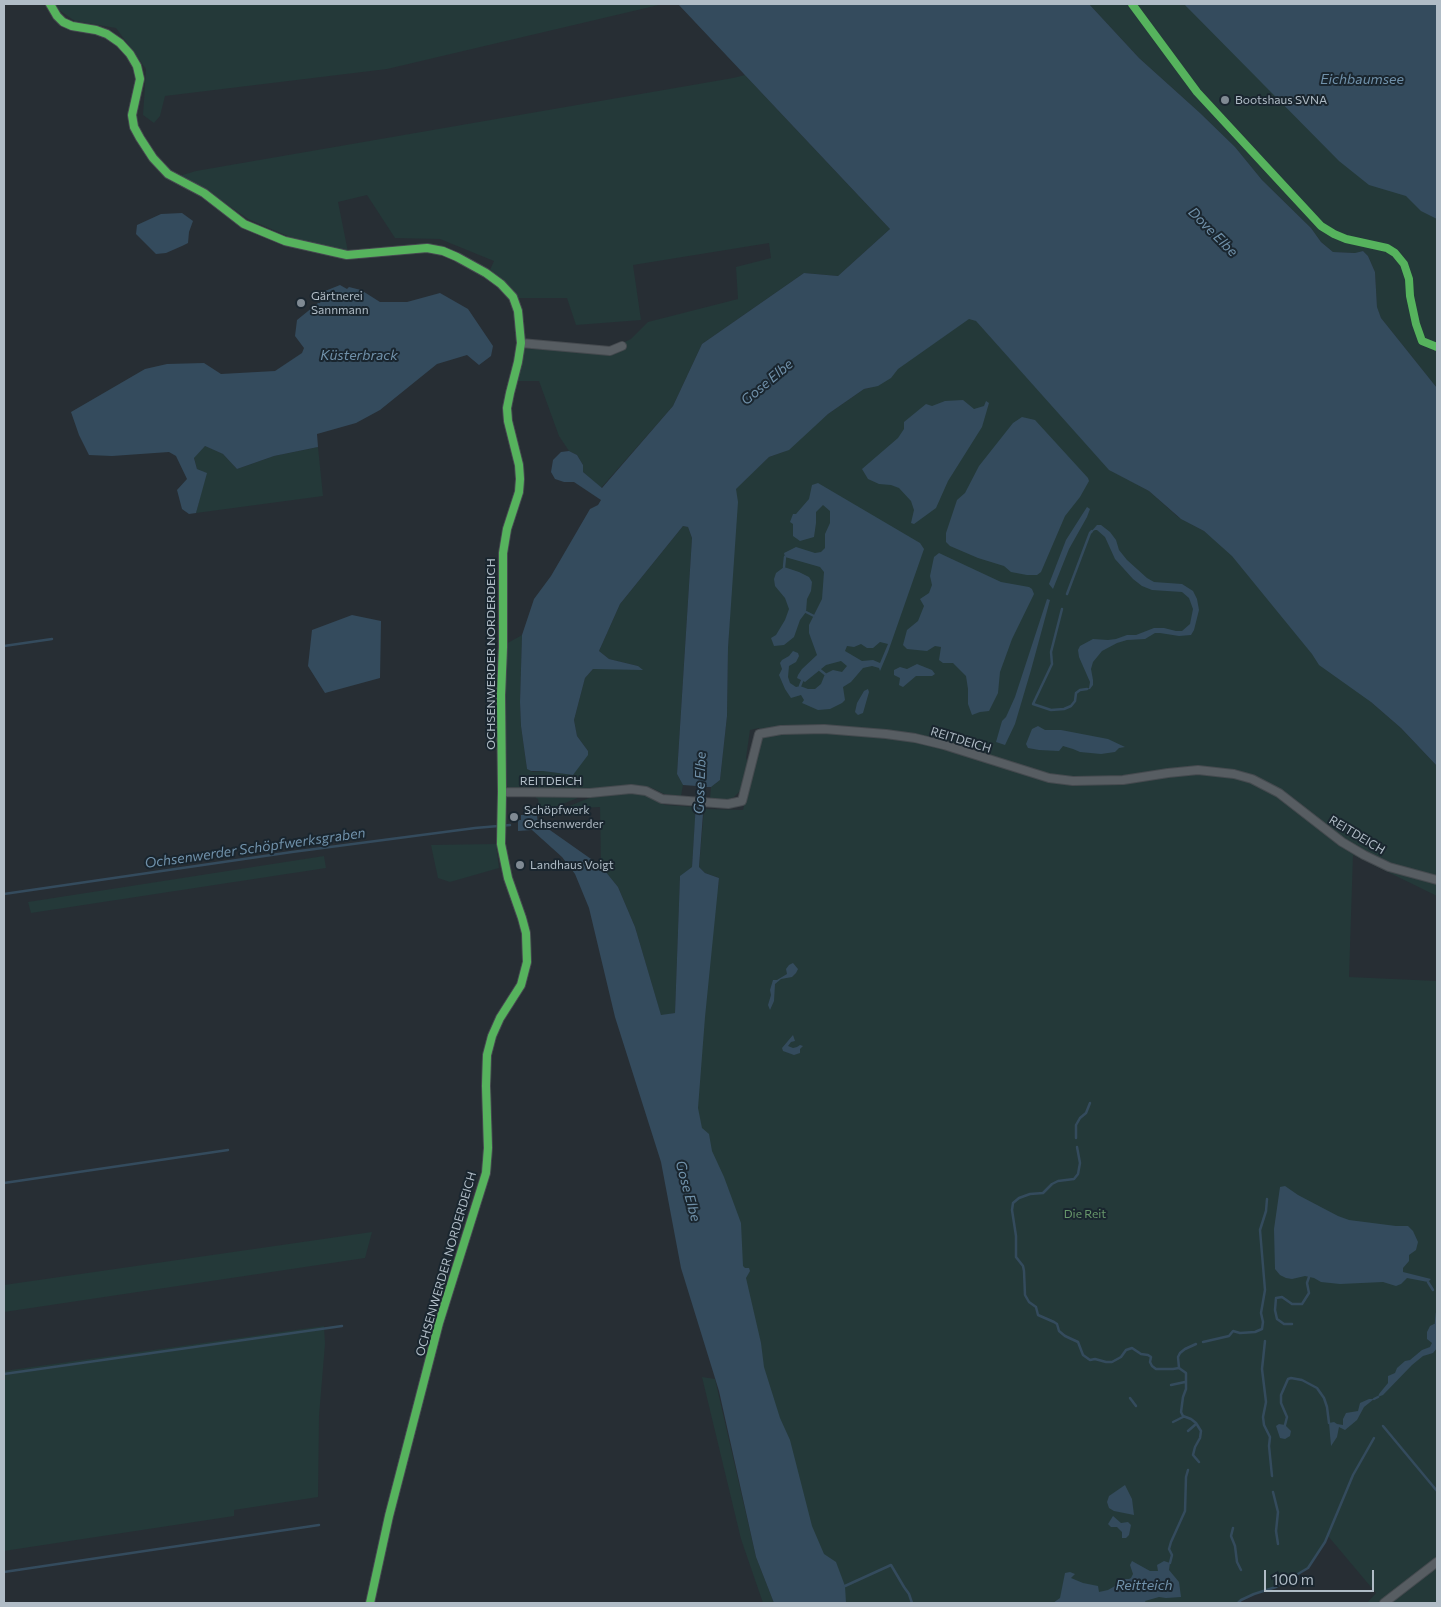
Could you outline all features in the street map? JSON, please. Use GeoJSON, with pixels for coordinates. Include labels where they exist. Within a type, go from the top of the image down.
{"type":"FeatureCollection","features":[{"type":"Feature","properties":{"kind":"street","name":"OCHSENWERDER NORDERDEICH"},"geometry":{"type":"LineString","coordinates":[[50,4],[63,22],[107,34],[120,43],[130,54],[137,66],[140,79],[132,115],[134,127],[153,158],[168,174],[204,193],[244,224],[285,240],[347,255],[427,248],[457,257],[502,284],[513,297],[518,310],[521,344],[507,408],[508,421],[519,465],[520,479],[519,492],[507,529],[502,553],[501,834],[508,878],[526,933],[527,962],[521,985],[500,1018],[492,1036],[488,1055],[486,1086],[488,1148],[486,1173],[451,1282],[406,1448],[370,1603]]}},
{"type":"Feature","properties":{"kind":"street"},"geometry":{"type":"LineString","coordinates":[[521,344],[610,351],[622,346]]}},
{"type":"Feature","properties":{"kind":"street","name":"REITDEICH"},"geometry":{"type":"LineString","coordinates":[[502,792],[590,793],[631,789],[646,791],[662,799],[728,804],[742,801],[759,734],[781,730],[824,729],[886,734],[944,745],[1049,778],[1073,781],[1122,780],[1198,770],[1234,774],[1252,779],[1279,793],[1342,842],[1364,855],[1389,866],[1437,880]]}},
{"type":"Feature","properties":{"kind":"street"},"geometry":{"type":"LineString","coordinates":[[1384,1603],[1437,1562]]}},
{"type":"Feature","properties":{"kind":"green space"},"geometry":{"type":"Polygon","coordinates":[[[56,4],[663,4],[387,69],[165,96],[160,116],[154,123],[143,115],[146,69],[116,28],[75,21],[59,10],[56,4]]]}},
{"type":"Feature","properties":{"kind":"green space"},"geometry":{"type":"Polygon","coordinates":[[[1089,4],[1437,4],[1437,388],[1381,318],[1377,308],[1375,272],[1368,256],[1363,251],[1356,253],[1333,252],[1321,242],[1311,228],[1262,180],[1235,147],[1139,58],[1089,4]]]}},
{"type":"Feature","properties":{"kind":"green space"},"geometry":{"type":"Polygon","coordinates":[[[745,75],[890,229],[838,276],[804,273],[702,344],[673,406],[601,488],[583,472],[583,465],[577,455],[569,451],[559,436],[539,381],[517,381],[523,349],[608,350],[631,339],[648,322],[738,299],[736,267],[771,258],[769,243],[633,265],[641,320],[576,325],[567,298],[518,298],[490,270],[494,261],[440,239],[395,238],[367,195],[338,202],[348,252],[290,237],[248,219],[212,194],[179,176],[196,171],[745,75]]]}},
{"type":"Feature","properties":{"kind":"green space","name":"Die Reit"},"geometry":{"type":"Polygon","coordinates":[[[972,316],[1110,470],[1149,491],[1178,517],[1204,531],[1232,553],[1371,702],[1401,728],[1437,766],[1437,896],[1353,855],[1349,977],[1437,981],[1437,1557],[1380,1603],[1367,1603],[1376,1593],[1328,1536],[1308,1568],[1276,1587],[1254,1594],[1238,1603],[840,1603],[786,1475],[695,1113],[714,896],[718,888],[719,878],[705,873],[699,867],[704,809],[743,810],[761,737],[759,728],[750,730],[746,758],[748,763],[742,789],[728,800],[710,799],[711,787],[720,780],[727,716],[735,489],[769,457],[783,452],[828,414],[864,389],[870,388],[972,316]]]}},
{"type":"Feature","properties":{"kind":"green space"},"geometry":{"type":"Polygon","coordinates":[[[205,446],[223,454],[237,469],[274,456],[318,447],[323,496],[196,513],[206,473],[197,469],[194,457],[205,446]]]}},
{"type":"Feature","properties":{"kind":"green space"},"geometry":{"type":"Polygon","coordinates":[[[683,526],[688,527],[692,538],[677,774],[683,785],[681,796],[664,794],[643,786],[588,789],[510,789],[507,786],[504,739],[506,644],[522,635],[520,702],[527,769],[533,772],[543,771],[573,775],[588,751],[577,736],[574,720],[585,678],[593,669],[638,666],[609,659],[599,651],[620,604],[683,526]]]}},
{"type":"Feature","properties":{"kind":"green space"},"geometry":{"type":"Polygon","coordinates":[[[629,792],[647,794],[665,805],[696,807],[692,867],[680,877],[675,1013],[661,1016],[635,927],[618,887],[601,866],[600,807],[562,809],[599,794],[629,792]]]}},
{"type":"Feature","properties":{"kind":"green space"},"geometry":{"type":"Polygon","coordinates":[[[536,795],[583,796],[540,812],[536,795]]]}},
{"type":"Feature","properties":{"kind":"green space"},"geometry":{"type":"Polygon","coordinates":[[[496,844],[499,868],[450,882],[438,878],[431,845],[496,844]]]}},
{"type":"Feature","properties":{"kind":"green space"},"geometry":{"type":"Polygon","coordinates":[[[324,856],[326,868],[31,913],[28,902],[324,856]]]}},
{"type":"Feature","properties":{"kind":"green space"},"geometry":{"type":"Polygon","coordinates":[[[372,1232],[365,1258],[4,1312],[4,1285],[372,1232]]]}},
{"type":"Feature","properties":{"kind":"green space"},"geometry":{"type":"Polygon","coordinates":[[[324,1326],[325,1344],[319,1416],[318,1497],[234,1510],[234,1516],[4,1551],[4,1371],[324,1326]]]}},
{"type":"Feature","properties":{"kind":"green space"},"geometry":{"type":"Polygon","coordinates":[[[702,1377],[715,1379],[756,1557],[774,1603],[763,1603],[741,1539],[702,1377]]]}},
{"type":"Feature","properties":{"kind":"green space"},"geometry":{"type":"Polygon","coordinates":[[[1437,1566],[1437,1603],[1393,1603],[1391,1601],[1437,1566]]]}},
{"type":"Feature","properties":{"kind":"water"},"geometry":{"type":"Polygon","coordinates":[[[678,4],[1089,4],[1139,58],[1235,147],[1262,180],[1311,228],[1321,242],[1333,252],[1355,253],[1363,251],[1368,256],[1375,272],[1377,307],[1381,318],[1437,388],[1437,766],[1401,728],[1371,702],[1319,665],[1232,556],[1204,531],[1181,519],[1149,491],[1109,470],[976,321],[969,319],[898,369],[891,378],[878,386],[864,389],[828,414],[789,450],[769,457],[736,489],[738,502],[728,648],[727,716],[720,780],[711,787],[705,787],[699,867],[705,873],[719,878],[698,1108],[702,1128],[709,1134],[712,1151],[741,1223],[743,1266],[749,1268],[750,1271],[746,1278],[761,1343],[764,1367],[780,1418],[790,1440],[812,1526],[824,1554],[836,1562],[845,1586],[846,1603],[774,1603],[756,1557],[719,1391],[681,1268],[661,1162],[615,1017],[589,908],[575,874],[562,857],[532,830],[518,831],[518,820],[521,820],[521,815],[537,815],[538,825],[544,830],[547,828],[601,866],[618,887],[635,927],[661,1015],[675,1013],[680,876],[692,867],[697,786],[683,785],[677,774],[692,538],[688,527],[683,526],[620,604],[599,651],[609,659],[638,666],[643,670],[593,669],[585,678],[574,720],[577,736],[588,751],[588,755],[573,775],[527,769],[520,702],[522,635],[534,599],[551,576],[590,509],[598,505],[601,500],[574,482],[564,482],[555,479],[551,472],[553,460],[561,452],[569,451],[577,455],[583,465],[583,472],[602,488],[673,406],[702,344],[804,273],[838,276],[890,229],[678,4]]]}},
{"type":"Feature","properties":{"kind":"water","name":"Eichbaumsee"},"geometry":{"type":"Polygon","coordinates":[[[1184,4],[1437,4],[1437,219],[1421,211],[1406,196],[1369,185],[1339,161],[1184,4]]]}},
{"type":"Feature","properties":{"kind":"water"},"geometry":{"type":"Polygon","coordinates":[[[182,213],[193,221],[188,243],[182,246],[166,253],[156,254],[136,234],[137,225],[161,214],[182,213]]]}},
{"type":"Feature","properties":{"kind":"water","name":"Küsterbrack"},"geometry":{"type":"Polygon","coordinates":[[[340,285],[347,289],[349,287],[361,290],[380,302],[407,302],[440,293],[468,309],[493,346],[491,356],[479,365],[467,355],[437,364],[380,410],[356,423],[317,434],[318,447],[274,456],[237,469],[223,454],[205,446],[194,458],[197,469],[207,473],[196,513],[189,514],[182,509],[177,490],[187,479],[176,456],[169,452],[112,456],[89,455],[79,435],[71,412],[145,369],[167,364],[204,363],[221,374],[275,371],[302,353],[304,348],[295,336],[297,320],[320,303],[325,291],[340,285]]]}},
{"type":"Feature","properties":{"kind":"water"},"geometry":{"type":"Polygon","coordinates":[[[963,400],[974,409],[984,406],[986,401],[989,403],[982,427],[948,481],[936,508],[914,524],[911,523],[914,510],[911,501],[899,488],[879,484],[868,479],[862,469],[898,438],[904,429],[904,422],[926,404],[932,406],[945,401],[963,400]]]}},
{"type":"Feature","properties":{"kind":"water"},"geometry":{"type":"Polygon","coordinates":[[[1022,417],[1035,420],[1089,481],[1080,497],[1065,516],[1041,572],[1037,575],[1011,572],[1004,566],[978,558],[950,546],[946,542],[946,533],[957,500],[965,493],[979,466],[1013,423],[1022,417]]]}},
{"type":"Feature","properties":{"kind":"water"},"geometry":{"type":"Polygon","coordinates":[[[818,483],[920,543],[924,549],[880,671],[879,668],[872,666],[863,668],[851,682],[843,687],[845,700],[842,703],[830,709],[818,710],[802,703],[804,700],[801,695],[791,698],[779,675],[782,669],[780,663],[793,651],[798,653],[799,656],[796,662],[789,666],[788,677],[790,683],[796,687],[815,689],[821,684],[825,674],[833,670],[842,672],[847,666],[841,661],[826,665],[805,682],[797,678],[802,669],[817,655],[809,633],[809,625],[822,599],[824,572],[820,567],[785,557],[784,553],[796,547],[815,553],[821,552],[825,548],[825,534],[830,523],[830,511],[823,505],[816,512],[814,537],[800,541],[793,536],[793,524],[790,522],[793,514],[796,514],[809,499],[812,485],[818,483]],[[880,642],[873,648],[867,648],[861,644],[854,647],[847,646],[845,651],[862,661],[873,660],[880,663],[888,644],[880,642]]]}},
{"type":"Feature","properties":{"kind":"water"},"geometry":{"type":"Polygon","coordinates":[[[1087,507],[1090,509],[1087,517],[1069,549],[1053,589],[1049,584],[1066,540],[1087,507]]]}},
{"type":"Feature","properties":{"kind":"water"},"geometry":{"type":"Polygon","coordinates":[[[1097,525],[1101,525],[1110,532],[1116,540],[1119,550],[1127,560],[1147,578],[1154,582],[1182,584],[1193,591],[1199,610],[1191,635],[1179,636],[1155,633],[1145,639],[1127,640],[1117,643],[1102,651],[1093,662],[1091,669],[1093,685],[1090,689],[1085,690],[1089,688],[1090,682],[1079,657],[1078,650],[1080,646],[1093,639],[1116,639],[1127,635],[1136,635],[1154,628],[1182,631],[1190,624],[1193,609],[1189,598],[1182,592],[1152,590],[1142,586],[1133,579],[1115,559],[1105,537],[1097,530],[1090,533],[1097,525]]]}},
{"type":"Feature","properties":{"kind":"water"},"geometry":{"type":"Polygon","coordinates":[[[939,553],[1001,582],[1029,587],[1034,594],[1012,639],[1000,672],[998,693],[989,711],[972,715],[968,704],[966,676],[953,663],[943,663],[939,660],[941,647],[935,646],[927,651],[907,649],[903,645],[907,630],[918,621],[924,606],[920,599],[929,593],[932,585],[930,576],[934,557],[939,553]]]}},
{"type":"Feature","properties":{"kind":"water"},"geometry":{"type":"Polygon","coordinates":[[[784,567],[809,577],[812,582],[811,591],[807,599],[806,612],[800,620],[794,637],[784,645],[774,646],[771,638],[776,635],[789,609],[785,598],[775,586],[774,579],[776,573],[784,567]]]}},
{"type":"Feature","properties":{"kind":"water"},"geometry":{"type":"Polygon","coordinates":[[[1047,599],[1050,600],[1031,670],[1015,724],[1005,745],[996,742],[1002,721],[1006,717],[1015,697],[1047,599]]]}},
{"type":"Feature","properties":{"kind":"water"},"geometry":{"type":"Polygon","coordinates":[[[352,615],[381,621],[380,678],[325,693],[308,666],[312,630],[352,615]]]}},
{"type":"Feature","properties":{"kind":"water"},"geometry":{"type":"Polygon","coordinates":[[[917,664],[932,670],[935,674],[932,676],[916,676],[903,687],[899,685],[900,678],[894,675],[894,670],[900,667],[907,669],[917,664]]]}},
{"type":"Feature","properties":{"kind":"water"},"geometry":{"type":"Polygon","coordinates":[[[868,689],[869,692],[863,713],[858,715],[855,712],[857,703],[864,691],[868,689]]]}},
{"type":"Feature","properties":{"kind":"water"},"geometry":{"type":"Polygon","coordinates":[[[1038,726],[1045,730],[1061,730],[1108,739],[1125,747],[1119,748],[1115,752],[1101,754],[1080,752],[1063,746],[1059,751],[1028,748],[1026,744],[1032,729],[1038,726]]]}},
{"type":"Feature","properties":{"kind":"water"},"geometry":{"type":"Polygon","coordinates":[[[793,963],[798,969],[792,977],[781,979],[775,984],[774,1001],[770,1010],[768,1005],[773,980],[777,980],[787,974],[786,969],[793,963]]]}},
{"type":"Feature","properties":{"kind":"water"},"geometry":{"type":"Polygon","coordinates":[[[793,1035],[795,1041],[791,1042],[788,1046],[793,1048],[800,1045],[803,1046],[800,1049],[800,1053],[794,1055],[783,1051],[782,1048],[793,1035]]]}},
{"type":"Feature","properties":{"kind":"water"},"geometry":{"type":"Polygon","coordinates":[[[1285,1186],[1298,1195],[1349,1220],[1408,1226],[1413,1231],[1418,1242],[1416,1250],[1409,1255],[1409,1261],[1403,1268],[1403,1272],[1431,1279],[1428,1282],[1407,1278],[1396,1286],[1383,1282],[1340,1284],[1321,1282],[1305,1276],[1292,1279],[1280,1275],[1275,1269],[1274,1229],[1280,1187],[1285,1186]]]}},
{"type":"Feature","properties":{"kind":"water"},"geometry":{"type":"Polygon","coordinates":[[[1436,1323],[1437,1348],[1433,1353],[1423,1356],[1412,1365],[1383,1395],[1378,1397],[1388,1383],[1388,1376],[1395,1373],[1397,1368],[1405,1361],[1410,1360],[1422,1350],[1430,1347],[1432,1343],[1427,1339],[1427,1332],[1430,1326],[1436,1323]]]}},
{"type":"Feature","properties":{"kind":"water"},"geometry":{"type":"Polygon","coordinates":[[[1374,1399],[1364,1407],[1357,1420],[1345,1430],[1339,1427],[1337,1437],[1331,1446],[1329,1423],[1334,1422],[1343,1425],[1346,1413],[1358,1411],[1360,1403],[1374,1399]]]}},
{"type":"Feature","properties":{"kind":"water"},"geometry":{"type":"Polygon","coordinates":[[[1279,1424],[1285,1425],[1291,1431],[1290,1436],[1285,1439],[1280,1438],[1276,1426],[1279,1424]]]}},
{"type":"Feature","properties":{"kind":"water"},"geometry":{"type":"Polygon","coordinates":[[[1125,1485],[1132,1499],[1134,1515],[1114,1511],[1109,1508],[1107,1502],[1109,1496],[1125,1485]]]}},
{"type":"Feature","properties":{"kind":"water"},"geometry":{"type":"Polygon","coordinates":[[[1113,1516],[1121,1523],[1128,1522],[1131,1525],[1129,1535],[1126,1538],[1122,1538],[1122,1532],[1117,1527],[1111,1527],[1108,1524],[1113,1516]]]}},
{"type":"Feature","properties":{"kind":"water","name":"Reitteich"},"geometry":{"type":"Polygon","coordinates":[[[1132,1561],[1150,1571],[1158,1571],[1157,1565],[1164,1561],[1170,1563],[1169,1570],[1179,1582],[1181,1597],[1159,1597],[1145,1601],[1146,1603],[1053,1603],[1060,1598],[1065,1573],[1070,1572],[1075,1574],[1071,1578],[1098,1586],[1099,1592],[1115,1586],[1120,1579],[1131,1578],[1133,1574],[1130,1565],[1132,1561]]]}},
{"type":"Feature","properties":{"kind":"waterway"},"geometry":{"type":"LineString","coordinates":[[1067,594],[1092,531]]}},
{"type":"Feature","properties":{"kind":"waterway"},"geometry":{"type":"LineString","coordinates":[[784,567],[785,557]]}},
{"type":"Feature","properties":{"kind":"waterway"},"geometry":{"type":"LineString","coordinates":[[1062,609],[1051,652],[1052,664],[1033,704],[1051,710],[1064,709],[1071,706],[1075,701],[1076,693],[1087,689]]}},
{"type":"Feature","properties":{"kind":"waterway"},"geometry":{"type":"LineString","coordinates":[[806,612],[814,616]]}},
{"type":"Feature","properties":{"kind":"waterway"},"geometry":{"type":"LineString","coordinates":[[4,646],[52,639]]}},
{"type":"Feature","properties":{"kind":"waterway"},"geometry":{"type":"LineString","coordinates":[[820,670],[825,674]]}},
{"type":"Feature","properties":{"kind":"waterway"},"geometry":{"type":"LineString","coordinates":[[800,686],[802,681]]}},
{"type":"Feature","properties":{"kind":"waterway","name":"Ochsenwerder Schöpfwerksgraben"},"geometry":{"type":"LineString","coordinates":[[4,894],[292,852],[510,825]]}},
{"type":"Feature","properties":{"kind":"waterway"},"geometry":{"type":"LineString","coordinates":[[1076,1138],[1076,1125],[1086,1113],[1090,1103]]}},
{"type":"Feature","properties":{"kind":"waterway"},"geometry":{"type":"LineString","coordinates":[[1077,1147],[1080,1163],[1078,1174],[1074,1179],[1058,1181],[1043,1193],[1030,1194],[1019,1198],[1013,1203],[1016,1257],[1023,1266],[1025,1295],[1029,1302],[1036,1307],[1038,1315],[1057,1324],[1059,1331],[1078,1342],[1083,1355],[1090,1360],[1112,1362],[1121,1357],[1126,1350],[1132,1348],[1141,1354],[1151,1357],[1150,1362],[1156,1369],[1179,1368]]}},
{"type":"Feature","properties":{"kind":"waterway"},"geometry":{"type":"LineString","coordinates":[[4,1183],[228,1150]]}},
{"type":"Feature","properties":{"kind":"waterway"},"geometry":{"type":"LineString","coordinates":[[1203,1342],[1229,1336],[1233,1331],[1240,1333],[1255,1332],[1262,1329],[1261,1313],[1265,1290],[1260,1230],[1266,1211],[1267,1199]]}},
{"type":"Feature","properties":{"kind":"waterway"},"geometry":{"type":"LineString","coordinates":[[1292,1324],[1284,1324],[1277,1319],[1275,1310],[1276,1298],[1282,1297],[1292,1304],[1302,1304],[1309,1293],[1307,1283],[1309,1277]]}},
{"type":"Feature","properties":{"kind":"waterway"},"geometry":{"type":"LineString","coordinates":[[1428,1282],[1433,1290]]}},
{"type":"Feature","properties":{"kind":"waterway"},"geometry":{"type":"LineString","coordinates":[[1436,1323],[1437,1313]]}},
{"type":"Feature","properties":{"kind":"waterway"},"geometry":{"type":"LineString","coordinates":[[4,1374],[342,1326]]}},
{"type":"Feature","properties":{"kind":"waterway"},"geometry":{"type":"LineString","coordinates":[[1265,1341],[1262,1369],[1266,1402],[1263,1417],[1264,1425],[1270,1437],[1272,1476]]}},
{"type":"Feature","properties":{"kind":"waterway"},"geometry":{"type":"LineString","coordinates":[[1196,1344],[1185,1349],[1178,1357],[1179,1368],[1186,1373],[1186,1389],[1181,1412],[1183,1416],[1196,1423],[1201,1431],[1193,1455],[1199,1462]]}},
{"type":"Feature","properties":{"kind":"waterway"},"geometry":{"type":"LineString","coordinates":[[1285,1425],[1287,1417],[1281,1403],[1281,1395],[1288,1379],[1291,1378],[1302,1380],[1317,1388],[1324,1398],[1329,1423]]}},
{"type":"Feature","properties":{"kind":"waterway"},"geometry":{"type":"LineString","coordinates":[[1171,1385],[1185,1382]]}},
{"type":"Feature","properties":{"kind":"waterway"},"geometry":{"type":"LineString","coordinates":[[1374,1399],[1378,1397]]}},
{"type":"Feature","properties":{"kind":"waterway"},"geometry":{"type":"LineString","coordinates":[[1130,1398],[1136,1406]]}},
{"type":"Feature","properties":{"kind":"waterway"},"geometry":{"type":"LineString","coordinates":[[1173,1422],[1183,1417]]}},
{"type":"Feature","properties":{"kind":"waterway"},"geometry":{"type":"LineString","coordinates":[[1188,1431],[1196,1424]]}},
{"type":"Feature","properties":{"kind":"waterway"},"geometry":{"type":"LineString","coordinates":[[1383,1426],[1437,1491]]}},
{"type":"Feature","properties":{"kind":"waterway"},"geometry":{"type":"LineString","coordinates":[[1238,1603],[1254,1594],[1276,1587],[1308,1568],[1325,1542],[1353,1475],[1374,1438]]}},
{"type":"Feature","properties":{"kind":"waterway"},"geometry":{"type":"LineString","coordinates":[[1170,1563],[1172,1555],[1169,1549],[1171,1542],[1185,1511],[1188,1470]]}},
{"type":"Feature","properties":{"kind":"waterway"},"geometry":{"type":"LineString","coordinates":[[1273,1492],[1278,1512],[1276,1531],[1278,1544]]}},
{"type":"Feature","properties":{"kind":"waterway"},"geometry":{"type":"LineString","coordinates":[[4,1572],[319,1525]]}},
{"type":"Feature","properties":{"kind":"waterway"},"geometry":{"type":"LineString","coordinates":[[1233,1528],[1231,1536],[1235,1546],[1237,1562],[1241,1570]]}},
{"type":"Feature","properties":{"kind":"waterway"},"geometry":{"type":"LineString","coordinates":[[845,1586],[891,1565],[909,1594],[912,1603]]}},
{"type":"Feature","properties":{"kind":"cycle path"},"geometry":{"type":"LineString","coordinates":[[50,4],[63,22],[107,34],[120,43],[130,54],[137,66],[140,79],[132,115],[134,127],[153,158],[168,174],[204,193],[244,224],[285,241],[347,255],[427,248],[443,251],[486,273],[501,284],[513,297],[518,311],[521,343],[507,408],[508,421],[519,465],[520,479],[519,492],[507,529],[503,553],[501,844],[508,878],[526,933],[527,962],[521,985],[500,1018],[492,1036],[487,1055],[488,1148],[486,1173],[439,1323],[389,1516],[370,1603]]}},
{"type":"Feature","properties":{"kind":"cycle path"},"geometry":{"type":"LineString","coordinates":[[1132,4],[1197,92],[1321,226],[1346,239],[1387,248],[1395,253],[1404,264],[1409,279],[1410,296],[1422,341],[1437,347]]}},
{"type":"Feature","properties":{"kind":"place","name":"Bootshaus SVNA"},"geometry":{"type":"Point","coordinates":[1225,100]}},
{"type":"Feature","properties":{"kind":"place","name":"Gärtnerei Sannmann"},"geometry":{"type":"Point","coordinates":[301,303]}},
{"type":"Feature","properties":{"kind":"place","name":"Schöpfwerk Ochsenwerder"},"geometry":{"type":"Point","coordinates":[514,817]}},
{"type":"Feature","properties":{"kind":"place","name":"Landhaus Voigt"},"geometry":{"type":"Point","coordinates":[520,865]}},
{"type":"Feature","properties":{"kind":"water label","name":"Dove Elbe"},"geometry":{"type":"Point","coordinates":[1213,232]}},
{"type":"Feature","properties":{"kind":"water label","name":"Gose Elbe"},"geometry":{"type":"Point","coordinates":[767,382]}},
{"type":"Feature","properties":{"kind":"water label","name":"Gose Elbe"},"geometry":{"type":"Point","coordinates":[700,783]}},
{"type":"Feature","properties":{"kind":"water label","name":"Gose Elbe"},"geometry":{"type":"Point","coordinates":[688,1191]}}]}
